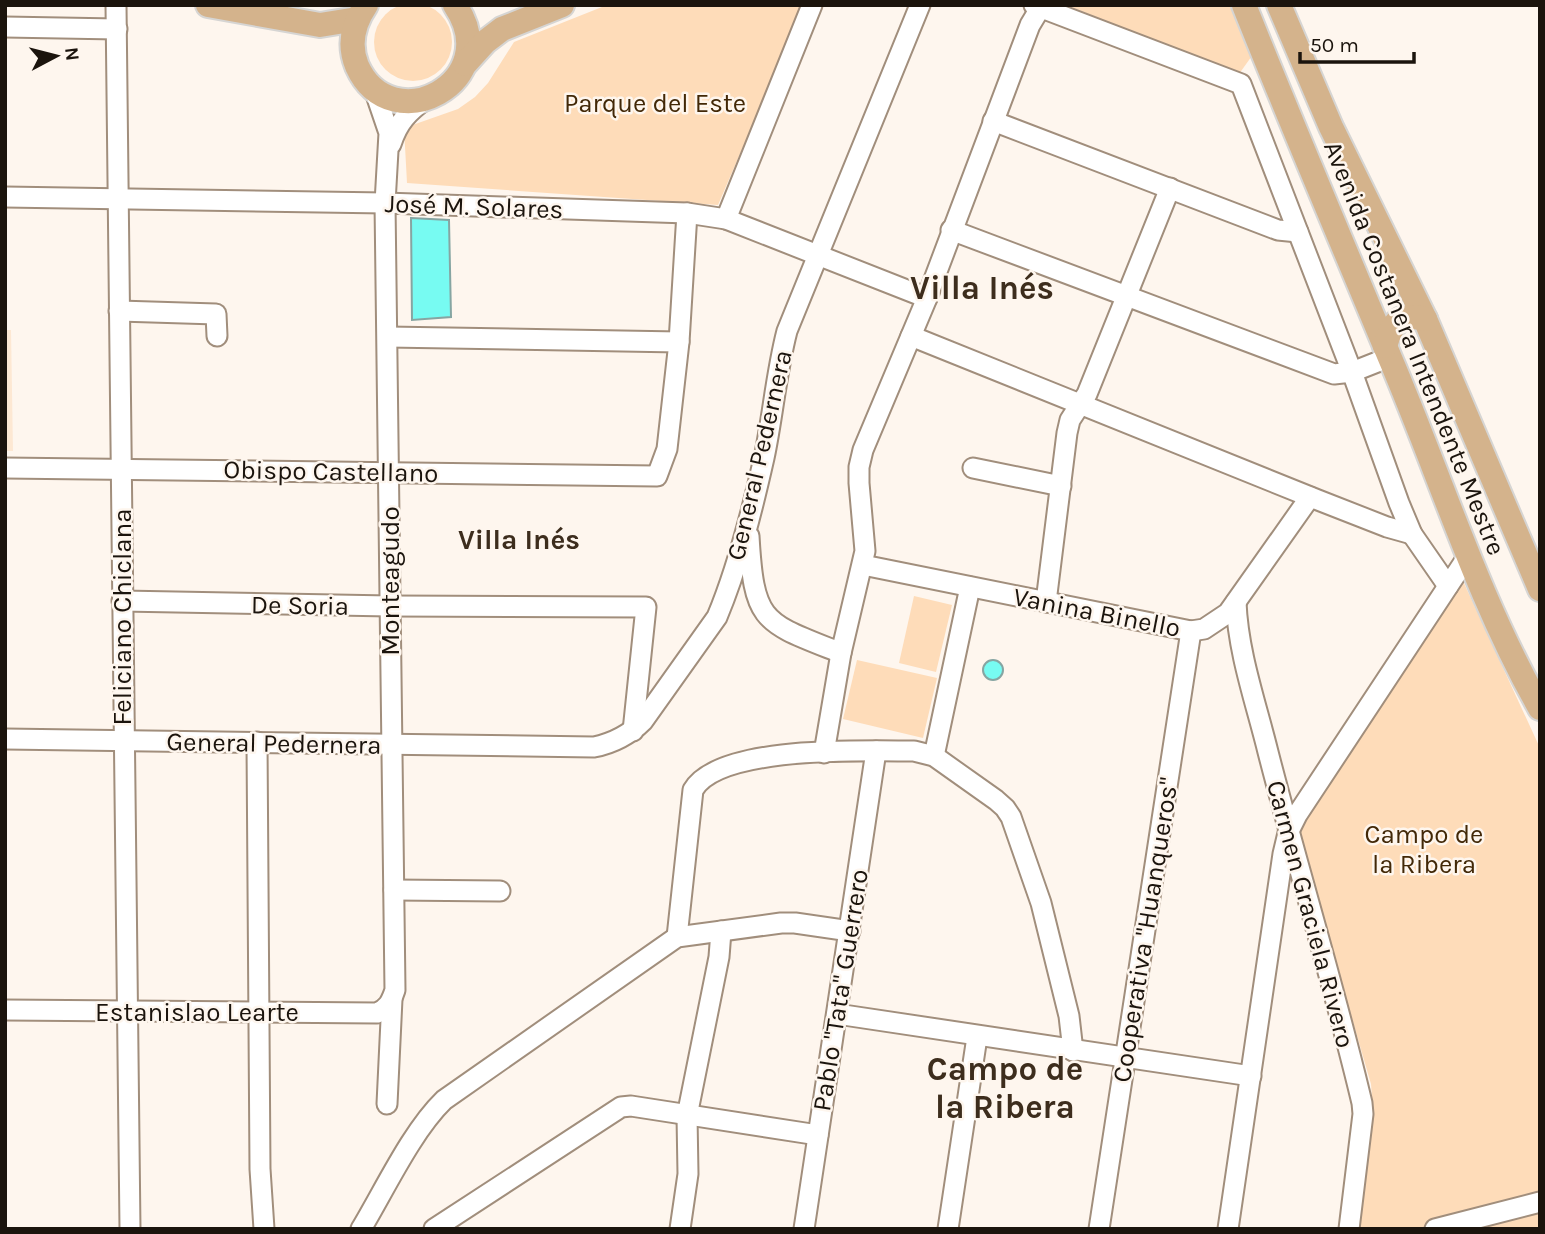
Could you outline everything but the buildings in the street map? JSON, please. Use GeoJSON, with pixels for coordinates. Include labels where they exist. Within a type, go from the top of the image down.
{"type":"FeatureCollection","features":[{"type":"Feature","properties":{"kind":"main road"},"geometry":{"type":"LineString","coordinates":[[208,5],[320,25],[361,12]]}},
{"type":"Feature","properties":{"kind":"main road"},"geometry":{"type":"LineString","coordinates":[[361,12],[352,37],[354,57],[361,75],[374,89],[391,98],[408,102],[443,92],[457,79],[465,64],[469,48],[468,32],[455,5]]}},
{"type":"Feature","properties":{"kind":"main road"},"geometry":{"type":"LineString","coordinates":[[465,64],[485,42],[502,29],[562,5]]}},
{"type":"Feature","properties":{"kind":"main road","name":"Avenida Costanera Intendente Mestre"},"geometry":{"type":"LineString","coordinates":[[1244,5],[1388,351],[1503,640],[1540,708]]}},
{"type":"Feature","properties":{"kind":"main road","name":"Avenida Costanera Intendente Mestre"},"geometry":{"type":"LineString","coordinates":[[1279,5],[1331,127],[1425,319],[1540,589]]}},
{"type":"Feature","properties":{"kind":"main road"},"geometry":{"type":"LineString","coordinates":[[1388,351],[1390,330],[1396,322],[1414,316],[1425,319]]}},
{"type":"Feature","properties":{"kind":"street","name":"Feliciano Chiclana"},"geometry":{"type":"LineString","coordinates":[[117,5],[130,1229]]}},
{"type":"Feature","properties":{"kind":"street"},"geometry":{"type":"LineString","coordinates":[[726,219],[812,5]]}},
{"type":"Feature","properties":{"kind":"street","name":"General Pedernera"},"geometry":{"type":"LineString","coordinates":[[5,740],[594,747],[613,742],[633,731],[643,721],[717,617],[748,522],[764,458],[783,347],[817,255],[920,5]]}},
{"type":"Feature","properties":{"kind":"street"},"geometry":{"type":"LineString","coordinates":[[824,752],[841,653],[865,551],[859,467],[863,450],[927,298],[1039,6],[1241,84],[1352,372],[1399,503],[1412,534],[1448,586]]}},
{"type":"Feature","properties":{"kind":"street"},"geometry":{"type":"LineString","coordinates":[[5,27],[117,29]]}},
{"type":"Feature","properties":{"kind":"street","name":"Monteagudo"},"geometry":{"type":"LineString","coordinates":[[374,89],[389,133],[385,203],[395,990],[390,1004],[387,1104]]}},
{"type":"Feature","properties":{"kind":"street","name":"Monteagudo"},"geometry":{"type":"LineString","coordinates":[[389,152],[396,129],[407,113],[426,99]]}},
{"type":"Feature","properties":{"kind":"street"},"geometry":{"type":"LineString","coordinates":[[993,121],[1278,230],[1298,232]]}},
{"type":"Feature","properties":{"kind":"street"},"geometry":{"type":"LineString","coordinates":[[1046,602],[1070,420],[1087,394],[1170,188]]}},
{"type":"Feature","properties":{"kind":"street","name":"José M. Solares"},"geometry":{"type":"LineString","coordinates":[[5,197],[385,203],[687,213],[726,219],[927,298]]}},
{"type":"Feature","properties":{"kind":"street"},"geometry":{"type":"LineString","coordinates":[[388,337],[679,342],[687,213]]}},
{"type":"Feature","properties":{"kind":"street"},"geometry":{"type":"LineString","coordinates":[[951,230],[1327,373],[1352,372],[1388,351]]}},
{"type":"Feature","properties":{"kind":"street"},"geometry":{"type":"LineString","coordinates":[[119,311],[216,314],[217,336]]}},
{"type":"Feature","properties":{"kind":"street"},"geometry":{"type":"LineString","coordinates":[[911,336],[1380,525],[1412,534]]}},
{"type":"Feature","properties":{"kind":"street","name":"Obispo Castellano"},"geometry":{"type":"LineString","coordinates":[[5,468],[657,476],[667,449],[679,342]]}},
{"type":"Feature","properties":{"kind":"street"},"geometry":{"type":"LineString","coordinates":[[973,468],[1061,486]]}},
{"type":"Feature","properties":{"kind":"street","name":"Vanina Binello"},"geometry":{"type":"LineString","coordinates":[[863,565],[1197,630],[1220,620],[1236,602],[1310,497]]}},
{"type":"Feature","properties":{"kind":"street"},"geometry":{"type":"LineString","coordinates":[[1380,525],[1395,516],[1399,503]]}},
{"type":"Feature","properties":{"kind":"street"},"geometry":{"type":"LineString","coordinates":[[748,522],[751,576],[758,600],[767,617],[781,629],[841,653]]}},
{"type":"Feature","properties":{"kind":"street"},"geometry":{"type":"LineString","coordinates":[[1228,1229],[1288,833],[1297,815],[1468,556]]}},
{"type":"Feature","properties":{"kind":"street"},"geometry":{"type":"LineString","coordinates":[[934,756],[970,587]]}},
{"type":"Feature","properties":{"kind":"street","name":"De Soria"},"geometry":{"type":"LineString","coordinates":[[122,601],[646,607],[633,731]]}},
{"type":"Feature","properties":{"kind":"street","name":"Carmen Graciela Rivero"},"geometry":{"type":"LineString","coordinates":[[1236,602],[1241,646],[1288,833],[1362,1103],[1363,1114],[1349,1229]]}},
{"type":"Feature","properties":{"kind":"street"},"geometry":{"type":"LineString","coordinates":[[1197,630],[1223,634],[1241,646]]}},
{"type":"Feature","properties":{"kind":"street","name":"Cooperativa \"Huanqueros\""},"geometry":{"type":"LineString","coordinates":[[1099,1229],[1197,630]]}},
{"type":"Feature","properties":{"kind":"street"},"geometry":{"type":"LineString","coordinates":[[257,742],[260,1169],[264,1229]]}},
{"type":"Feature","properties":{"kind":"street","name":"Pablo \"Tata\" Guerrero"},"geometry":{"type":"LineString","coordinates":[[804,1229],[876,751]]}},
{"type":"Feature","properties":{"kind":"street"},"geometry":{"type":"LineString","coordinates":[[677,937],[693,790],[700,780],[716,770],[769,756],[824,752],[914,751],[934,756],[996,800],[1011,817],[1041,903],[1069,1016],[1073,1051]]}},
{"type":"Feature","properties":{"kind":"street"},"geometry":{"type":"LineString","coordinates":[[394,890],[500,891]]}},
{"type":"Feature","properties":{"kind":"street"},"geometry":{"type":"LineString","coordinates":[[1275,906],[1291,894],[1306,898]]}},
{"type":"Feature","properties":{"kind":"street"},"geometry":{"type":"LineString","coordinates":[[361,1229],[410,1146],[444,1100],[677,937],[788,923],[850,931]]}},
{"type":"Feature","properties":{"kind":"street"},"geometry":{"type":"LineString","coordinates":[[680,1229],[688,1174],[687,1116],[717,969],[721,931]]}},
{"type":"Feature","properties":{"kind":"street","name":"Estanislao Learte"},"geometry":{"type":"LineString","coordinates":[[5,1010],[377,1013],[390,1004]]}},
{"type":"Feature","properties":{"kind":"street"},"geometry":{"type":"LineString","coordinates":[[837,1014],[1251,1076]]}},
{"type":"Feature","properties":{"kind":"street"},"geometry":{"type":"LineString","coordinates":[[948,1229],[977,1037]]}},
{"type":"Feature","properties":{"kind":"street"},"geometry":{"type":"LineString","coordinates":[[434,1229],[621,1107],[631,1106],[818,1135]]}},
{"type":"Feature","properties":{"kind":"street"},"geometry":{"type":"LineString","coordinates":[[1435,1229],[1540,1202]]}},
{"type":"Feature","properties":{"kind":"shaded area"},"geometry":{"type":"Polygon","coordinates":[[[5,330],[11,330],[13,451],[5,451],[5,330]]]}},
{"type":"Feature","properties":{"kind":"green space"},"geometry":{"type":"Polygon","coordinates":[[[413,3],[428,6],[441,14],[449,27],[452,42],[449,57],[441,70],[428,78],[413,81],[398,78],[385,70],[377,57],[374,42],[377,27],[385,14],[398,6],[413,3]]]}},
{"type":"Feature","properties":{"kind":"green space","name":"Parque del Este"},"geometry":{"type":"Polygon","coordinates":[[[607,5],[804,5],[718,205],[407,183],[404,128],[458,109],[475,97],[488,83],[514,42],[607,5]]]}},
{"type":"Feature","properties":{"kind":"green space"},"geometry":{"type":"Polygon","coordinates":[[[1066,5],[1229,5],[1254,53],[1239,74],[1066,5]]]}},
{"type":"Feature","properties":{"kind":"green space","name":"Campo de la Ribera"},"geometry":{"type":"Polygon","coordinates":[[[1463,581],[1540,748],[1540,1229],[1355,1229],[1371,1139],[1371,1084],[1298,832],[1463,581]]]}},
{"type":"Feature","properties":{"kind":"green space"},"geometry":{"type":"Polygon","coordinates":[[[914,596],[952,605],[936,672],[899,663],[914,596]]]}},
{"type":"Feature","properties":{"kind":"green space"},"geometry":{"type":"Polygon","coordinates":[[[857,660],[937,678],[923,738],[843,719],[857,660]]]}},
{"type":"Feature","properties":{"kind":"district","name":"Villa Inés"},"geometry":{"type":"Point","coordinates":[982,287]}},
{"type":"Feature","properties":{"kind":"district","name":"Villa Inés"},"geometry":{"type":"Point","coordinates":[519,539]}},
{"type":"Feature","properties":{"kind":"district","name":"Campo de la Ribera"},"geometry":{"type":"Point","coordinates":[1005,1087]}}]}
